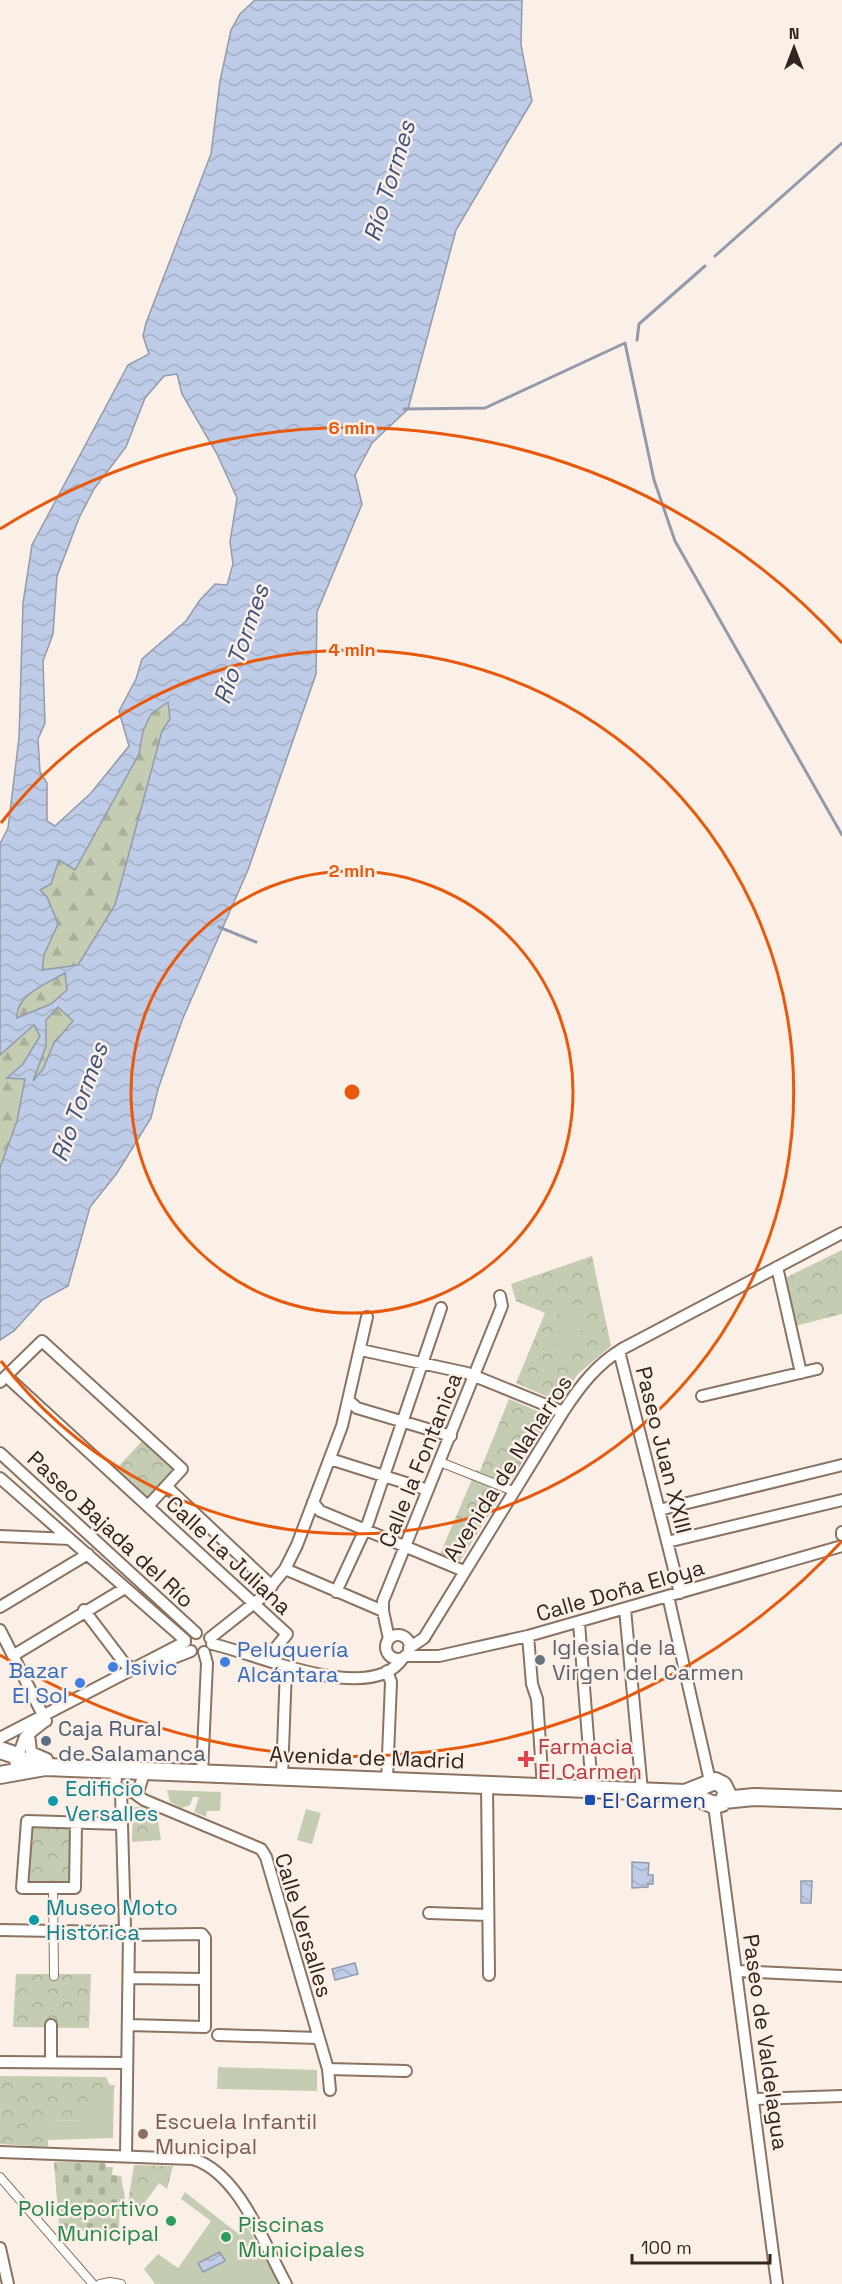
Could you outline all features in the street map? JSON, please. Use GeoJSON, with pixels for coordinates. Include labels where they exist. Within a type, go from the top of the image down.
{"type":"FeatureCollection","features":[{"type":"Feature","properties":{"kind":"highway","name":"Avenida de Madrid"},"geometry":{"type":"LineString","coordinates":[[0,1750],[46,1767]]}},
{"type":"Feature","properties":{"kind":"highway"},"geometry":{"type":"LineString","coordinates":[[6,1775],[19,1767],[19,1757]]}},
{"type":"Feature","properties":{"kind":"highway","name":"Avenida de Madrid"},"geometry":{"type":"LineString","coordinates":[[6,1775],[46,1767],[84,1768],[117,1782],[144,1777],[202,1773],[714,1794]]}},
{"type":"Feature","properties":{"kind":"highway"},"geometry":{"type":"LineString","coordinates":[[714,1794],[842,1800]]}},
{"type":"Feature","properties":{"kind":"street","name":"Avenida de Naharros"},"geometry":{"type":"LineString","coordinates":[[196,1633],[211,1641],[286,1668],[327,1676],[373,1675],[387,1671],[405,1650],[428,1630],[563,1412],[584,1381],[600,1365],[620,1351],[842,1233]]}},
{"type":"Feature","properties":{"kind":"street"},"geometry":{"type":"LineString","coordinates":[[777,1267],[801,1372]]}},
{"type":"Feature","properties":{"kind":"street","name":"Calle la Fontanica"},"geometry":{"type":"LineString","coordinates":[[389,1639],[383,1601],[475,1377],[502,1306],[500,1296]]}},
{"type":"Feature","properties":{"kind":"street"},"geometry":{"type":"LineString","coordinates":[[336,1592],[384,1476],[441,1308]]}},
{"type":"Feature","properties":{"kind":"street"},"geometry":{"type":"LineString","coordinates":[[187,1644],[204,1652],[209,1651],[211,1641],[253,1605],[285,1569],[330,1459],[348,1401],[367,1317]]}},
{"type":"Feature","properties":{"kind":"street"},"geometry":{"type":"LineString","coordinates":[[3,1379],[42,1341],[182,1469],[148,1506]]}},
{"type":"Feature","properties":{"kind":"street"},"geometry":{"type":"LineString","coordinates":[[361,1350],[475,1377],[563,1412]]}},
{"type":"Feature","properties":{"kind":"street","name":"Paseo Juan XXIII"},"geometry":{"type":"LineString","coordinates":[[620,1351],[680,1593]]}},
{"type":"Feature","properties":{"kind":"street"},"geometry":{"type":"LineString","coordinates":[[702,1396],[817,1369]]}},
{"type":"Feature","properties":{"kind":"street","name":"Calle La Juliana"},"geometry":{"type":"LineString","coordinates":[[3,1379],[148,1506],[287,1635],[266,1660]]}},
{"type":"Feature","properties":{"kind":"street"},"geometry":{"type":"LineString","coordinates":[[348,1401],[357,1408],[451,1436]]}},
{"type":"Feature","properties":{"kind":"street","name":"Paseo Bajada del Río"},"geometry":{"type":"LineString","coordinates":[[0,1453],[196,1633]]}},
{"type":"Feature","properties":{"kind":"street"},"geometry":{"type":"LineString","coordinates":[[330,1459],[428,1490]]}},
{"type":"Feature","properties":{"kind":"street"},"geometry":{"type":"LineString","coordinates":[[440,1462],[513,1491]]}},
{"type":"Feature","properties":{"kind":"street"},"geometry":{"type":"LineString","coordinates":[[658,1509],[842,1465]]}},
{"type":"Feature","properties":{"kind":"street","name":"Paseo Bajada del Río"},"geometry":{"type":"LineString","coordinates":[[0,1478],[187,1644]]}},
{"type":"Feature","properties":{"kind":"street"},"geometry":{"type":"LineString","coordinates":[[166,1487],[272,1586]]}},
{"type":"Feature","properties":{"kind":"street"},"geometry":{"type":"LineString","coordinates":[[667,1542],[842,1500]]}},
{"type":"Feature","properties":{"kind":"street"},"geometry":{"type":"LineString","coordinates":[[313,1502],[320,1511],[464,1571]]}},
{"type":"Feature","properties":{"kind":"street"},"geometry":{"type":"LineString","coordinates":[[0,1536],[70,1539]]}},
{"type":"Feature","properties":{"kind":"street","name":"Calle Doña Eloya"},"geometry":{"type":"LineString","coordinates":[[405,1650],[439,1656],[528,1636],[842,1546]]}},
{"type":"Feature","properties":{"kind":"street"},"geometry":{"type":"LineString","coordinates":[[0,1607],[88,1554]]}},
{"type":"Feature","properties":{"kind":"street"},"geometry":{"type":"LineString","coordinates":[[285,1569],[383,1611]]}},
{"type":"Feature","properties":{"kind":"street"},"geometry":{"type":"LineString","coordinates":[[14,1655],[84,1610],[125,1588]]}},
{"type":"Feature","properties":{"kind":"street"},"geometry":{"type":"LineString","coordinates":[[668,1596],[714,1794]]}},
{"type":"Feature","properties":{"kind":"street"},"geometry":{"type":"LineString","coordinates":[[626,1609],[642,1791]]}},
{"type":"Feature","properties":{"kind":"street"},"geometry":{"type":"LineString","coordinates":[[84,1610],[125,1664],[135,1670]]}},
{"type":"Feature","properties":{"kind":"street"},"geometry":{"type":"LineString","coordinates":[[579,1623],[592,1789]]}},
{"type":"Feature","properties":{"kind":"street"},"geometry":{"type":"LineString","coordinates":[[0,1630],[45,1718]]}},
{"type":"Feature","properties":{"kind":"street"},"geometry":{"type":"LineString","coordinates":[[0,1738],[169,1659],[187,1644],[189,1635],[196,1633]]}},
{"type":"Feature","properties":{"kind":"street"},"geometry":{"type":"LineString","coordinates":[[373,1675],[381,1668],[387,1654],[386,1646],[389,1639],[397,1636],[405,1650],[394,1659],[387,1654]]}},
{"type":"Feature","properties":{"kind":"street"},"geometry":{"type":"LineString","coordinates":[[528,1636],[532,1684],[537,1699],[543,1787]]}},
{"type":"Feature","properties":{"kind":"street"},"geometry":{"type":"LineString","coordinates":[[19,1757],[20,1747],[29,1733],[45,1718],[187,1644]]}},
{"type":"Feature","properties":{"kind":"street"},"geometry":{"type":"LineString","coordinates":[[202,1773],[207,1663],[204,1652]]}},
{"type":"Feature","properties":{"kind":"street"},"geometry":{"type":"LineString","coordinates":[[282,1776],[286,1668]]}},
{"type":"Feature","properties":{"kind":"street"},"geometry":{"type":"LineString","coordinates":[[387,1671],[392,1682],[387,1780]]}},
{"type":"Feature","properties":{"kind":"street"},"geometry":{"type":"LineString","coordinates":[[29,1733],[28,1746],[38,1757],[84,1768]]}},
{"type":"Feature","properties":{"kind":"street"},"geometry":{"type":"LineString","coordinates":[[117,1782],[133,1792],[144,1777]]}},
{"type":"Feature","properties":{"kind":"street"},"geometry":{"type":"LineString","coordinates":[[144,1777],[153,1803]]}},
{"type":"Feature","properties":{"kind":"street"},"geometry":{"type":"LineString","coordinates":[[117,1782],[122,1824],[129,1978],[126,2156]]}},
{"type":"Feature","properties":{"kind":"street"},"geometry":{"type":"LineString","coordinates":[[487,1785],[489,1975]]}},
{"type":"Feature","properties":{"kind":"street","name":"Calle Versalles"},"geometry":{"type":"LineString","coordinates":[[133,1792],[153,1803],[261,1849],[266,1857],[328,2069],[330,2090]]}},
{"type":"Feature","properties":{"kind":"street","name":"Paseo de Valdelagua"},"geometry":{"type":"LineString","coordinates":[[714,1794],[777,2284]]}},
{"type":"Feature","properties":{"kind":"street"},"geometry":{"type":"LineString","coordinates":[[76,1823],[75,1888],[22,1888],[27,1821],[122,1824]]}},
{"type":"Feature","properties":{"kind":"street"},"geometry":{"type":"LineString","coordinates":[[53,1888],[54,1976]]}},
{"type":"Feature","properties":{"kind":"street"},"geometry":{"type":"LineString","coordinates":[[429,1913],[488,1915]]}},
{"type":"Feature","properties":{"kind":"street"},"geometry":{"type":"LineString","coordinates":[[0,1930],[202,1934],[204,1938],[205,2027],[128,2025]]}},
{"type":"Feature","properties":{"kind":"street"},"geometry":{"type":"LineString","coordinates":[[737,1971],[842,1976]]}},
{"type":"Feature","properties":{"kind":"street"},"geometry":{"type":"LineString","coordinates":[[129,1978],[205,1979]]}},
{"type":"Feature","properties":{"kind":"street"},"geometry":{"type":"LineString","coordinates":[[51,2025],[51,2062]]}},
{"type":"Feature","properties":{"kind":"street"},"geometry":{"type":"LineString","coordinates":[[218,2036],[318,2038]]}},
{"type":"Feature","properties":{"kind":"street"},"geometry":{"type":"LineString","coordinates":[[0,2062],[127,2063]]}},
{"type":"Feature","properties":{"kind":"street"},"geometry":{"type":"LineString","coordinates":[[328,2069],[406,2071]]}},
{"type":"Feature","properties":{"kind":"street"},"geometry":{"type":"LineString","coordinates":[[754,2099],[842,2096]]}},
{"type":"Feature","properties":{"kind":"street"},"geometry":{"type":"LineString","coordinates":[[0,2152],[193,2159],[205,2162],[232,2186],[286,2284]]}},
{"type":"Feature","properties":{"kind":"street"},"geometry":{"type":"LineString","coordinates":[[0,2177],[93,2284]]}},
{"type":"Feature","properties":{"kind":"street"},"geometry":{"type":"LineString","coordinates":[[0,2248],[8,2284]]}},
{"type":"Feature","properties":{"kind":"street"},"geometry":{"type":"LineString","coordinates":[[100,2284],[110,2282],[121,2284]]}},
{"type":"Feature","properties":{"kind":"green space"},"geometry":{"type":"Polygon","coordinates":[[[168,701],[170,719],[162,731],[115,905],[78,965],[42,970],[44,955],[58,924],[40,890],[51,884],[59,860],[75,869],[139,754],[143,731],[151,714],[168,701]]]}},
{"type":"Feature","properties":{"kind":"green space"},"geometry":{"type":"Polygon","coordinates":[[[65,973],[67,990],[51,1004],[17,1018],[21,1002],[27,996],[65,973]]]}},
{"type":"Feature","properties":{"kind":"green space"},"geometry":{"type":"Polygon","coordinates":[[[58,1007],[73,1020],[54,1043],[43,1069],[32,1083],[46,1046],[46,1020],[58,1007]]]}},
{"type":"Feature","properties":{"kind":"green space"},"geometry":{"type":"Polygon","coordinates":[[[35,1025],[40,1036],[23,1064],[8,1077],[25,1079],[17,1121],[0,1168],[0,1055],[35,1025]]]}},
{"type":"Feature","properties":{"kind":"green space"},"geometry":{"type":"Polygon","coordinates":[[[842,1250],[842,1314],[795,1326],[785,1278],[842,1250]]]}},
{"type":"Feature","properties":{"kind":"green space"},"geometry":{"type":"Polygon","coordinates":[[[592,1256],[611,1346],[578,1374],[559,1402],[516,1383],[545,1313],[516,1301],[511,1284],[592,1256]]]}},
{"type":"Feature","properties":{"kind":"green space"},"geometry":{"type":"Polygon","coordinates":[[[562,1305],[586,1310],[577,1349],[553,1344],[562,1305]]]}},
{"type":"Feature","properties":{"kind":"green space"},"geometry":{"type":"Polygon","coordinates":[[[509,1399],[549,1416],[548,1421],[460,1561],[440,1554],[476,1470],[480,1471],[509,1399]]]}},
{"type":"Feature","properties":{"kind":"green space"},"geometry":{"type":"Polygon","coordinates":[[[143,1440],[174,1469],[148,1497],[117,1468],[143,1440]]]}},
{"type":"Feature","properties":{"kind":"green space"},"geometry":{"type":"Polygon","coordinates":[[[167,1790],[221,1792],[220,1811],[207,1811],[206,1817],[194,1812],[199,1797],[193,1797],[190,1805],[182,1808],[170,1802],[167,1790]]]}},
{"type":"Feature","properties":{"kind":"green space"},"geometry":{"type":"Polygon","coordinates":[[[133,1807],[141,1807],[157,1814],[161,1840],[132,1842],[133,1807]]]}},
{"type":"Feature","properties":{"kind":"green space"},"geometry":{"type":"Polygon","coordinates":[[[306,1809],[321,1813],[312,1844],[297,1840],[306,1809]]]}},
{"type":"Feature","properties":{"kind":"green space"},"geometry":{"type":"Polygon","coordinates":[[[32,1828],[71,1829],[69,1882],[28,1881],[32,1828]]]}},
{"type":"Feature","properties":{"kind":"green space"},"geometry":{"type":"Polygon","coordinates":[[[16,1974],[91,1974],[89,2028],[13,2027],[16,1974]]]}},
{"type":"Feature","properties":{"kind":"green space"},"geometry":{"type":"Polygon","coordinates":[[[218,2067],[317,2070],[317,2091],[217,2089],[218,2067]]]}},
{"type":"Feature","properties":{"kind":"green space"},"geometry":{"type":"Polygon","coordinates":[[[0,2076],[106,2077],[110,2085],[115,2085],[114,2090],[89,2090],[88,2121],[48,2120],[48,2147],[0,2144],[0,2076]]]}},
{"type":"Feature","properties":{"kind":"green space"},"geometry":{"type":"Polygon","coordinates":[[[88,2090],[114,2090],[113,2138],[47,2140],[48,2120],[88,2121],[88,2090]]]}},
{"type":"Feature","properties":{"kind":"green space"},"geometry":{"type":"Polygon","coordinates":[[[105,2160],[106,2167],[113,2167],[112,2175],[121,2176],[125,2199],[120,2200],[119,2229],[62,2232],[59,2224],[54,2162],[105,2160]]]}},
{"type":"Feature","properties":{"kind":"green space"},"geometry":{"type":"Polygon","coordinates":[[[134,2165],[173,2166],[167,2189],[159,2183],[138,2212],[127,2208],[134,2165]]]}},
{"type":"Feature","properties":{"kind":"green space","name":"Piscinas Municipales"},"geometry":{"type":"Polygon","coordinates":[[[185,2192],[236,2232],[247,2226],[279,2284],[155,2284],[144,2269],[158,2254],[178,2268],[211,2221],[181,2199],[185,2192]]]}},
{"type":"Feature","properties":{"kind":"water","name":"Río Tormes"},"geometry":{"type":"Polygon","coordinates":[[[255,0],[522,0],[521,45],[532,101],[456,230],[408,409],[372,443],[355,475],[362,504],[317,612],[316,674],[248,870],[183,1018],[158,1089],[151,1118],[117,1173],[90,1207],[68,1286],[42,1300],[14,1331],[0,1340],[0,1168],[17,1121],[25,1079],[7,1078],[23,1064],[40,1036],[34,1025],[0,1055],[0,844],[8,828],[19,738],[23,603],[32,545],[128,365],[149,354],[143,336],[146,323],[211,154],[220,81],[231,30],[240,14],[255,0]],[[177,374],[164,376],[145,398],[126,447],[94,489],[79,518],[57,576],[53,634],[43,661],[45,723],[38,739],[40,772],[47,783],[47,821],[55,826],[91,793],[129,746],[119,711],[136,679],[142,659],[186,621],[200,600],[215,584],[227,585],[233,564],[230,542],[237,498],[217,454],[182,394],[177,374]],[[168,702],[151,714],[143,731],[139,754],[75,870],[59,860],[51,884],[40,890],[47,897],[58,924],[44,955],[42,970],[78,965],[115,905],[162,731],[170,719],[168,702]],[[65,973],[42,986],[21,1003],[17,1018],[51,1004],[67,990],[65,973]],[[58,1007],[46,1020],[46,1046],[33,1081],[43,1069],[54,1043],[73,1021],[58,1007]]]}},
{"type":"Feature","properties":{"kind":"water"},"geometry":{"type":"Polygon","coordinates":[[[632,1862],[649,1863],[648,1875],[653,1875],[653,1884],[648,1884],[648,1887],[632,1888],[632,1862]]]}},
{"type":"Feature","properties":{"kind":"water"},"geometry":{"type":"Polygon","coordinates":[[[801,1881],[812,1881],[811,1903],[801,1903],[801,1881]]]}},
{"type":"Feature","properties":{"kind":"water"},"geometry":{"type":"Polygon","coordinates":[[[355,1963],[358,1974],[335,1980],[332,1969],[355,1963]]]}},
{"type":"Feature","properties":{"kind":"water"},"geometry":{"type":"Polygon","coordinates":[[[220,2252],[225,2261],[203,2272],[198,2263],[220,2252]]]}},
{"type":"Feature","properties":{"kind":"waterway"},"geometry":{"type":"LineString","coordinates":[[715,256],[842,143]]}},
{"type":"Feature","properties":{"kind":"waterway"},"geometry":{"type":"LineString","coordinates":[[637,340],[639,324],[705,266]]}},
{"type":"Feature","properties":{"kind":"waterway"},"geometry":{"type":"LineString","coordinates":[[404,409],[485,408],[625,343],[654,480],[675,541],[842,835]]}},
{"type":"Feature","properties":{"kind":"waterway"},"geometry":{"type":"LineString","coordinates":[[219,927],[256,942]]}},
{"type":"Feature","properties":{"kind":"place","name":"Iglesia de la Virgen del Carmen"},"geometry":{"type":"Point","coordinates":[540,1660]}},
{"type":"Feature","properties":{"kind":"place","name":"Peluquería Alcántara"},"geometry":{"type":"Point","coordinates":[225,1662]}},
{"type":"Feature","properties":{"kind":"place","name":"Isivic"},"geometry":{"type":"Point","coordinates":[113,1667]}},
{"type":"Feature","properties":{"kind":"place","name":"Bazar El Sol"},"geometry":{"type":"Point","coordinates":[80,1683]}},
{"type":"Feature","properties":{"kind":"place","name":"Caja Rural de Salamanca"},"geometry":{"type":"Point","coordinates":[46,1741]}},
{"type":"Feature","properties":{"kind":"place","name":"Farmacia El Carmen"},"geometry":{"type":"Point","coordinates":[526,1759]}},
{"type":"Feature","properties":{"kind":"place","name":"El Carmen"},"geometry":{"type":"Point","coordinates":[590,1800]}},
{"type":"Feature","properties":{"kind":"place","name":"Edificio Versalles"},"geometry":{"type":"Point","coordinates":[53,1801]}},
{"type":"Feature","properties":{"kind":"place","name":"Museo Moto Histórica"},"geometry":{"type":"Point","coordinates":[34,1920]}},
{"type":"Feature","properties":{"kind":"place","name":"Escuela Infantil Municipal"},"geometry":{"type":"Point","coordinates":[143,2134]}},
{"type":"Feature","properties":{"kind":"place","name":"Polideportivo Municipal"},"geometry":{"type":"Point","coordinates":[171,2221]}},
{"type":"Feature","properties":{"kind":"place","name":"Piscinas Municipales"},"geometry":{"type":"Point","coordinates":[226,2237]}}]}
